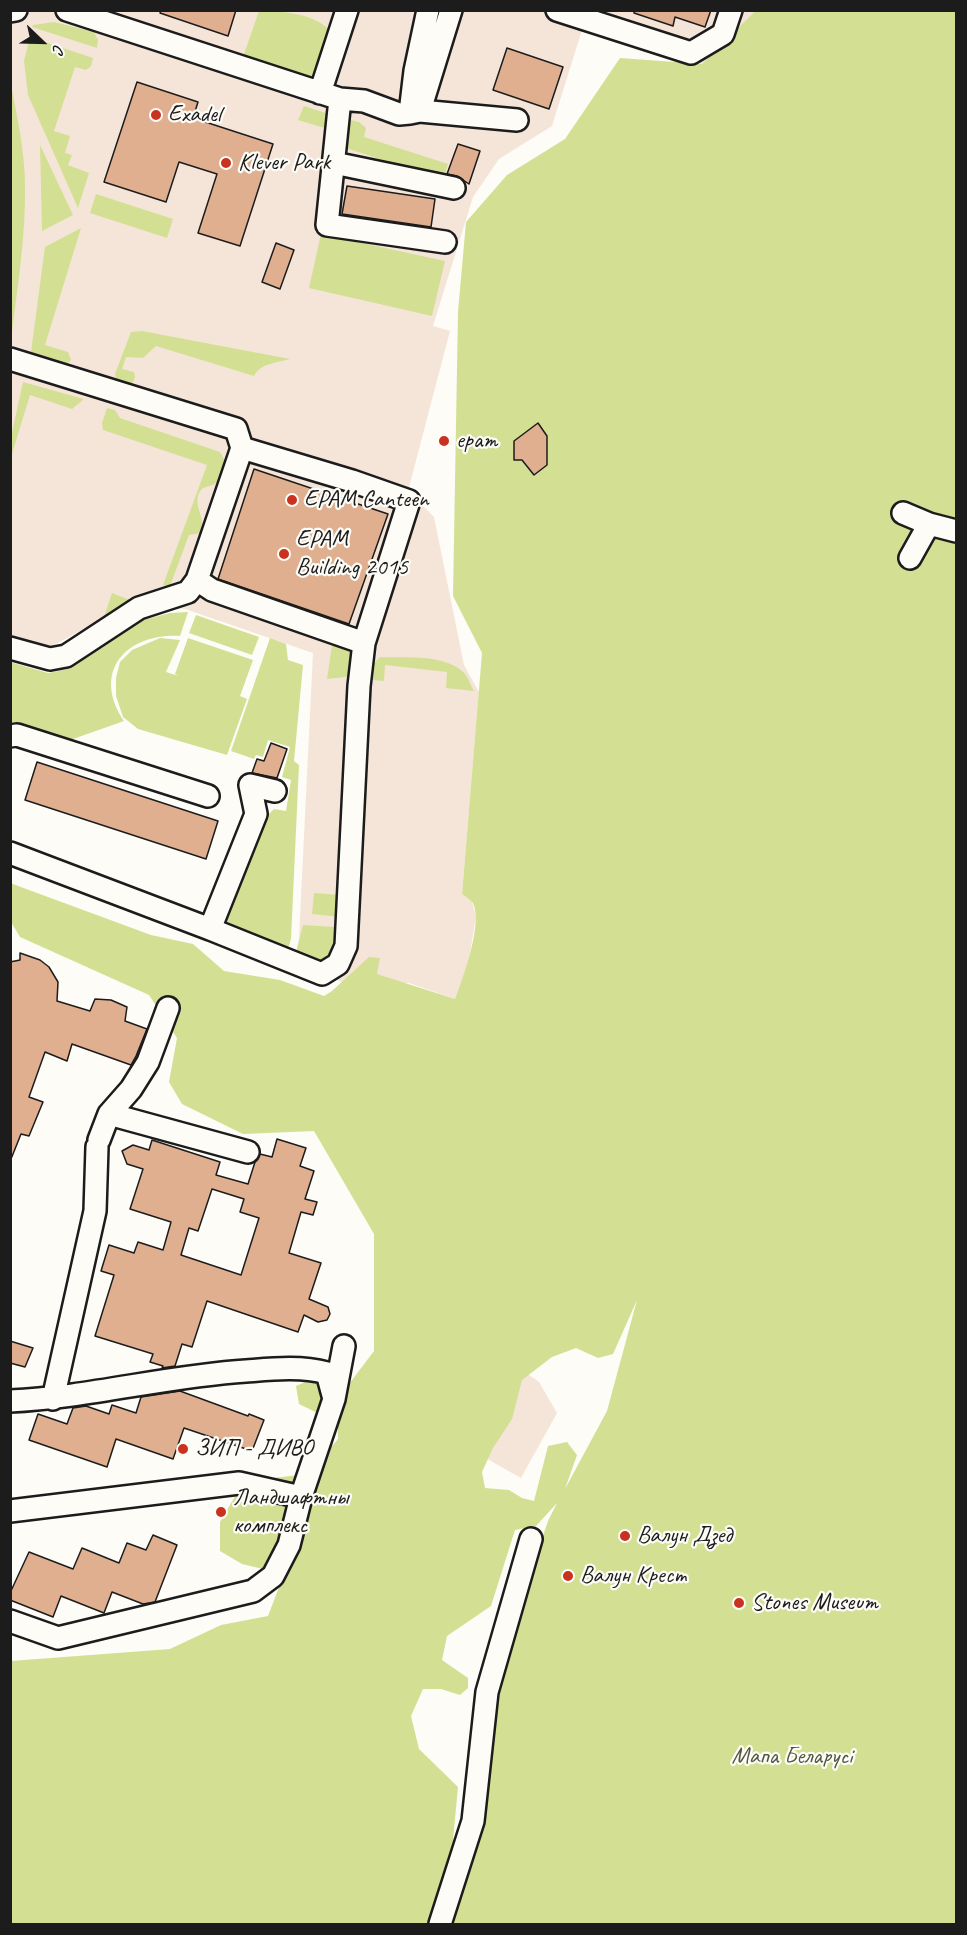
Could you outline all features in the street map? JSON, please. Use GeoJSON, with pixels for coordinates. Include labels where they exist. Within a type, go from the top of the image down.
{"type":"FeatureCollection","features":[{"type":"Feature","properties":{"kind":"lane"},"geometry":{"type":"LineString","coordinates":[[10,11],[16,10]]}},
{"type":"Feature","properties":{"kind":"lane"},"geometry":{"type":"LineString","coordinates":[[347,10],[330,96],[334,163],[327,225],[445,242]]}},
{"type":"Feature","properties":{"kind":"lane"},"geometry":{"type":"LineString","coordinates":[[415,112],[416,71],[428,10]]}},
{"type":"Feature","properties":{"kind":"lane"},"geometry":{"type":"LineString","coordinates":[[415,112],[451,10]]}},
{"type":"Feature","properties":{"kind":"lane"},"geometry":{"type":"LineString","coordinates":[[556,10],[691,53],[723,34],[730,10]]}},
{"type":"Feature","properties":{"kind":"lane"},"geometry":{"type":"LineString","coordinates":[[75,12],[330,96],[364,101],[399,114],[415,112],[518,120]]}},
{"type":"Feature","properties":{"kind":"lane"},"geometry":{"type":"LineString","coordinates":[[334,163],[454,188]]}},
{"type":"Feature","properties":{"kind":"lane"},"geometry":{"type":"LineString","coordinates":[[10,359],[107,388],[409,501],[364,643],[359,686],[346,946],[338,964],[322,974],[10,853]]}},
{"type":"Feature","properties":{"kind":"lane"},"geometry":{"type":"LineString","coordinates":[[10,648],[50,659],[66,656],[139,608],[188,592],[197,580],[239,438]]}},
{"type":"Feature","properties":{"kind":"lane"},"geometry":{"type":"LineString","coordinates":[[903,513],[929,524],[957,531]]}},
{"type":"Feature","properties":{"kind":"lane"},"geometry":{"type":"LineString","coordinates":[[910,558],[929,524]]}},
{"type":"Feature","properties":{"kind":"lane"},"geometry":{"type":"LineString","coordinates":[[197,580],[212,590],[364,643]]}},
{"type":"Feature","properties":{"kind":"lane"},"geometry":{"type":"LineString","coordinates":[[10,736],[17,735],[208,796]]}},
{"type":"Feature","properties":{"kind":"lane"},"geometry":{"type":"LineString","coordinates":[[210,929],[256,814],[250,785],[275,791]]}},
{"type":"Feature","properties":{"kind":"lane"},"geometry":{"type":"LineString","coordinates":[[53,1398],[95,1211],[98,1144],[109,1114],[131,1089],[148,1062],[168,1008]]}},
{"type":"Feature","properties":{"kind":"lane"},"geometry":{"type":"LineString","coordinates":[[109,1114],[248,1152]]}},
{"type":"Feature","properties":{"kind":"lane"},"geometry":{"type":"LineString","coordinates":[[10,1621],[58,1638],[253,1591],[273,1576],[288,1545],[334,1399],[344,1346]]}},
{"type":"Feature","properties":{"kind":"lane"},"geometry":{"type":"LineString","coordinates":[[10,1401],[53,1398],[204,1373],[284,1368],[310,1369],[327,1373],[334,1399]]}},
{"type":"Feature","properties":{"kind":"lane"},"geometry":{"type":"LineString","coordinates":[[10,1511],[239,1483],[302,1497]]}},
{"type":"Feature","properties":{"kind":"lane"},"geometry":{"type":"LineString","coordinates":[[440,1924],[472,1821],[487,1692],[531,1539]]}},
{"type":"Feature","properties":{"kind":"shaded area"},"geometry":{"type":"Polygon","coordinates":[[[10,11],[755,11],[702,64],[582,30],[552,126],[499,159],[473,197],[433,326],[450,331],[408,491],[434,517],[464,665],[479,692],[462,894],[472,902],[476,916],[468,966],[455,999],[409,983],[347,985],[298,958],[313,653],[185,609],[127,605],[45,650],[11,641],[10,11]]]}},
{"type":"Feature","properties":{"kind":"shaded area"},"geometry":{"type":"Polygon","coordinates":[[[502,1356],[539,1382],[557,1413],[521,1478],[434,1429],[502,1356]]]}},
{"type":"Feature","properties":{"kind":"green space"},"geometry":{"type":"Polygon","coordinates":[[[259,11],[298,14],[317,21],[331,32],[319,80],[243,57],[259,11]]]}},
{"type":"Feature","properties":{"kind":"green space","name":"Мапа Беларусі"},"geometry":{"type":"Polygon","coordinates":[[[755,11],[956,11],[956,1924],[445,1924],[496,1673],[548,1521],[557,1503],[536,1526],[515,1530],[491,1606],[447,1636],[442,1660],[468,1678],[468,1688],[460,1695],[441,1689],[423,1689],[411,1716],[419,1749],[458,1787],[451,1861],[430,1924],[11,1924],[11,1661],[170,1649],[221,1625],[268,1616],[284,1574],[242,1564],[220,1551],[220,1522],[237,1493],[264,1479],[299,1475],[322,1458],[338,1439],[338,1423],[299,1404],[296,1386],[319,1376],[349,1384],[374,1351],[374,1234],[314,1131],[243,1134],[182,1104],[169,1082],[177,1038],[149,995],[20,937],[11,922],[10,883],[151,935],[193,944],[224,971],[280,980],[324,996],[369,957],[380,958],[377,974],[455,999],[471,951],[476,924],[473,903],[462,894],[482,653],[453,596],[458,312],[466,222],[507,175],[565,139],[620,58],[702,64],[755,11]],[[637,1300],[613,1354],[598,1358],[576,1348],[552,1357],[522,1380],[512,1419],[493,1448],[482,1472],[485,1488],[509,1490],[522,1498],[534,1501],[548,1446],[567,1442],[577,1455],[565,1489],[607,1411],[637,1300]]]}},
{"type":"Feature","properties":{"kind":"green space"},"geometry":{"type":"Polygon","coordinates":[[[54,22],[94,32],[98,40],[97,48],[32,27],[54,22]]]}},
{"type":"Feature","properties":{"kind":"green space"},"geometry":{"type":"Polygon","coordinates":[[[30,37],[93,58],[91,66],[86,70],[75,67],[54,131],[70,136],[65,153],[72,155],[68,165],[89,173],[78,208],[28,95],[24,61],[30,37]]]}},
{"type":"Feature","properties":{"kind":"green space"},"geometry":{"type":"Polygon","coordinates":[[[11,84],[22,147],[25,204],[23,243],[11,340],[11,84]]]}},
{"type":"Feature","properties":{"kind":"green space"},"geometry":{"type":"Polygon","coordinates":[[[304,106],[329,114],[328,129],[298,120],[304,106]]]}},
{"type":"Feature","properties":{"kind":"green space"},"geometry":{"type":"Polygon","coordinates":[[[343,118],[359,122],[366,128],[364,137],[448,164],[443,180],[343,147],[343,118]]]}},
{"type":"Feature","properties":{"kind":"green space"},"geometry":{"type":"Polygon","coordinates":[[[40,145],[73,215],[42,231],[40,145]]]}},
{"type":"Feature","properties":{"kind":"green space"},"geometry":{"type":"Polygon","coordinates":[[[96,194],[173,219],[167,238],[90,213],[96,194]]]}},
{"type":"Feature","properties":{"kind":"green space"},"geometry":{"type":"Polygon","coordinates":[[[81,228],[45,345],[68,352],[71,360],[67,364],[31,352],[45,247],[81,228]]]}},
{"type":"Feature","properties":{"kind":"green space"},"geometry":{"type":"Polygon","coordinates":[[[321,234],[445,261],[432,316],[309,288],[321,234]]]}},
{"type":"Feature","properties":{"kind":"green space"},"geometry":{"type":"Polygon","coordinates":[[[142,331],[290,359],[265,366],[254,376],[156,346],[143,358],[126,357],[122,369],[134,372],[135,377],[129,385],[116,379],[115,374],[131,332],[142,331]]]}},
{"type":"Feature","properties":{"kind":"green space"},"geometry":{"type":"Polygon","coordinates":[[[23,382],[84,399],[72,409],[30,395],[11,457],[11,437],[23,382]]]}},
{"type":"Feature","properties":{"kind":"green space"},"geometry":{"type":"Polygon","coordinates":[[[107,408],[115,410],[120,418],[220,452],[225,461],[218,481],[199,492],[197,501],[202,523],[201,533],[189,535],[170,586],[163,585],[207,465],[103,430],[102,423],[107,408]]]}},
{"type":"Feature","properties":{"kind":"green space"},"geometry":{"type":"Polygon","coordinates":[[[112,593],[130,600],[127,605],[103,620],[112,593]]]}},
{"type":"Feature","properties":{"kind":"green space"},"geometry":{"type":"Polygon","coordinates":[[[188,612],[180,636],[144,641],[119,659],[113,672],[111,687],[115,703],[124,721],[56,745],[11,730],[10,662],[48,673],[68,669],[143,620],[170,613],[188,612]]]}},
{"type":"Feature","properties":{"kind":"green space"},"geometry":{"type":"Polygon","coordinates":[[[196,615],[259,637],[252,655],[189,633],[196,615]]]}},
{"type":"Feature","properties":{"kind":"green space"},"geometry":{"type":"Polygon","coordinates":[[[160,638],[180,640],[166,672],[179,676],[175,674],[188,638],[253,660],[240,696],[247,699],[227,755],[138,729],[123,717],[116,696],[116,678],[120,662],[132,650],[160,638]]]}},
{"type":"Feature","properties":{"kind":"green space"},"geometry":{"type":"Polygon","coordinates":[[[270,638],[286,644],[288,660],[303,665],[294,761],[299,765],[291,939],[286,955],[219,930],[261,822],[274,809],[286,811],[291,780],[282,777],[290,747],[268,740],[263,757],[256,755],[254,759],[231,751],[270,638]]]}},
{"type":"Feature","properties":{"kind":"green space"},"geometry":{"type":"Polygon","coordinates":[[[335,641],[352,650],[356,657],[354,676],[327,679],[332,645],[335,641]]]}},
{"type":"Feature","properties":{"kind":"green space"},"geometry":{"type":"Polygon","coordinates":[[[380,657],[423,658],[444,662],[464,673],[474,691],[446,688],[447,672],[385,665],[384,681],[373,680],[374,663],[380,657]]]}},
{"type":"Feature","properties":{"kind":"green space"},"geometry":{"type":"Polygon","coordinates":[[[314,893],[342,895],[340,917],[312,914],[314,893]]]}},
{"type":"Feature","properties":{"kind":"green space"},"geometry":{"type":"Polygon","coordinates":[[[303,925],[339,929],[338,951],[329,965],[295,956],[303,925]]]}},
{"type":"Feature","properties":{"kind":"building"},"geometry":{"type":"Polygon","coordinates":[[[161,10],[236,10],[228,36],[160,13],[161,10]]]}},
{"type":"Feature","properties":{"kind":"building"},"geometry":{"type":"Polygon","coordinates":[[[634,10],[711,10],[705,27],[675,17],[673,26],[634,13],[634,10]]]}},
{"type":"Feature","properties":{"kind":"building"},"geometry":{"type":"Polygon","coordinates":[[[507,48],[563,67],[549,109],[493,90],[507,48]]]}},
{"type":"Feature","properties":{"kind":"building","name":"Klever Park"},"geometry":{"type":"Polygon","coordinates":[[[137,82],[198,102],[193,118],[273,144],[240,246],[198,233],[217,174],[179,162],[166,202],[104,182],[137,82]]]}},
{"type":"Feature","properties":{"kind":"building"},"geometry":{"type":"Polygon","coordinates":[[[458,144],[480,151],[469,184],[457,176],[447,174],[458,144]]]}},
{"type":"Feature","properties":{"kind":"building"},"geometry":{"type":"Polygon","coordinates":[[[347,186],[435,199],[431,227],[342,214],[347,186]]]}},
{"type":"Feature","properties":{"kind":"building"},"geometry":{"type":"Polygon","coordinates":[[[276,243],[294,250],[280,289],[262,282],[276,243]]]}},
{"type":"Feature","properties":{"kind":"building"},"geometry":{"type":"Polygon","coordinates":[[[538,423],[547,436],[547,465],[534,475],[522,460],[514,460],[514,441],[538,423]]]}},
{"type":"Feature","properties":{"kind":"building","name":"EPAM Building 2015"},"geometry":{"type":"Polygon","coordinates":[[[254,469],[388,514],[349,624],[218,579],[254,469]]]}},
{"type":"Feature","properties":{"kind":"building"},"geometry":{"type":"Polygon","coordinates":[[[271,743],[287,749],[277,778],[252,773],[257,759],[264,761],[271,743]]]}},
{"type":"Feature","properties":{"kind":"building"},"geometry":{"type":"Polygon","coordinates":[[[37,762],[218,821],[206,859],[25,800],[37,762]]]}},
{"type":"Feature","properties":{"kind":"building"},"geometry":{"type":"Polygon","coordinates":[[[20,953],[40,960],[49,967],[58,982],[57,1001],[90,1011],[95,999],[111,1000],[127,1007],[125,1021],[147,1029],[131,1065],[72,1044],[67,1061],[45,1052],[29,1097],[43,1102],[29,1136],[21,1134],[11,1159],[10,962],[20,960],[20,953]]]}},
{"type":"Feature","properties":{"kind":"building"},"geometry":{"type":"Polygon","coordinates":[[[277,1139],[306,1148],[300,1166],[314,1171],[305,1199],[317,1202],[313,1215],[301,1212],[289,1253],[321,1263],[309,1299],[328,1307],[330,1314],[327,1320],[318,1322],[304,1315],[298,1332],[207,1301],[192,1347],[182,1344],[175,1366],[162,1368],[163,1366],[150,1362],[153,1354],[95,1336],[114,1275],[101,1271],[109,1245],[134,1253],[138,1242],[163,1250],[171,1222],[130,1209],[143,1169],[127,1164],[122,1151],[133,1145],[149,1150],[152,1140],[220,1162],[216,1175],[248,1184],[260,1154],[272,1157],[277,1139]],[[212,1189],[198,1231],[189,1228],[181,1255],[241,1275],[259,1218],[240,1212],[244,1199],[212,1189]]]}},
{"type":"Feature","properties":{"kind":"building"},"geometry":{"type":"Polygon","coordinates":[[[10,1341],[33,1348],[25,1367],[10,1363],[10,1341]]]}},
{"type":"Feature","properties":{"kind":"building"},"geometry":{"type":"Polygon","coordinates":[[[180,1391],[264,1420],[252,1451],[184,1428],[173,1459],[116,1439],[107,1467],[29,1440],[38,1414],[67,1424],[73,1408],[86,1406],[109,1414],[112,1405],[136,1413],[141,1397],[180,1391]]]}},
{"type":"Feature","properties":{"kind":"building"},"geometry":{"type":"Polygon","coordinates":[[[153,1535],[177,1545],[155,1602],[143,1604],[112,1592],[104,1613],[61,1596],[53,1617],[10,1600],[10,1593],[29,1552],[73,1569],[82,1548],[119,1563],[127,1543],[146,1550],[153,1535]]]}},
{"type":"Feature","properties":{"kind":"place","name":"Exadel"},"geometry":{"type":"Point","coordinates":[156,115]}},
{"type":"Feature","properties":{"kind":"place","name":"Klever Park"},"geometry":{"type":"Point","coordinates":[226,163]}},
{"type":"Feature","properties":{"kind":"place","name":"epam"},"geometry":{"type":"Point","coordinates":[444,441]}},
{"type":"Feature","properties":{"kind":"place","name":"EPAM Canteen"},"geometry":{"type":"Point","coordinates":[292,500]}},
{"type":"Feature","properties":{"kind":"place","name":"EPAM Building 2015"},"geometry":{"type":"Point","coordinates":[284,554]}},
{"type":"Feature","properties":{"kind":"place","name":"ЗИП - ДИВО"},"geometry":{"type":"Point","coordinates":[183,1449]}},
{"type":"Feature","properties":{"kind":"place","name":"Ландшафтны комплекс"},"geometry":{"type":"Point","coordinates":[221,1512]}},
{"type":"Feature","properties":{"kind":"place","name":"Валун Дзед"},"geometry":{"type":"Point","coordinates":[625,1536]}},
{"type":"Feature","properties":{"kind":"place","name":"Валун Крест"},"geometry":{"type":"Point","coordinates":[568,1576]}},
{"type":"Feature","properties":{"kind":"place","name":"Stones Museum"},"geometry":{"type":"Point","coordinates":[739,1603]}}]}
